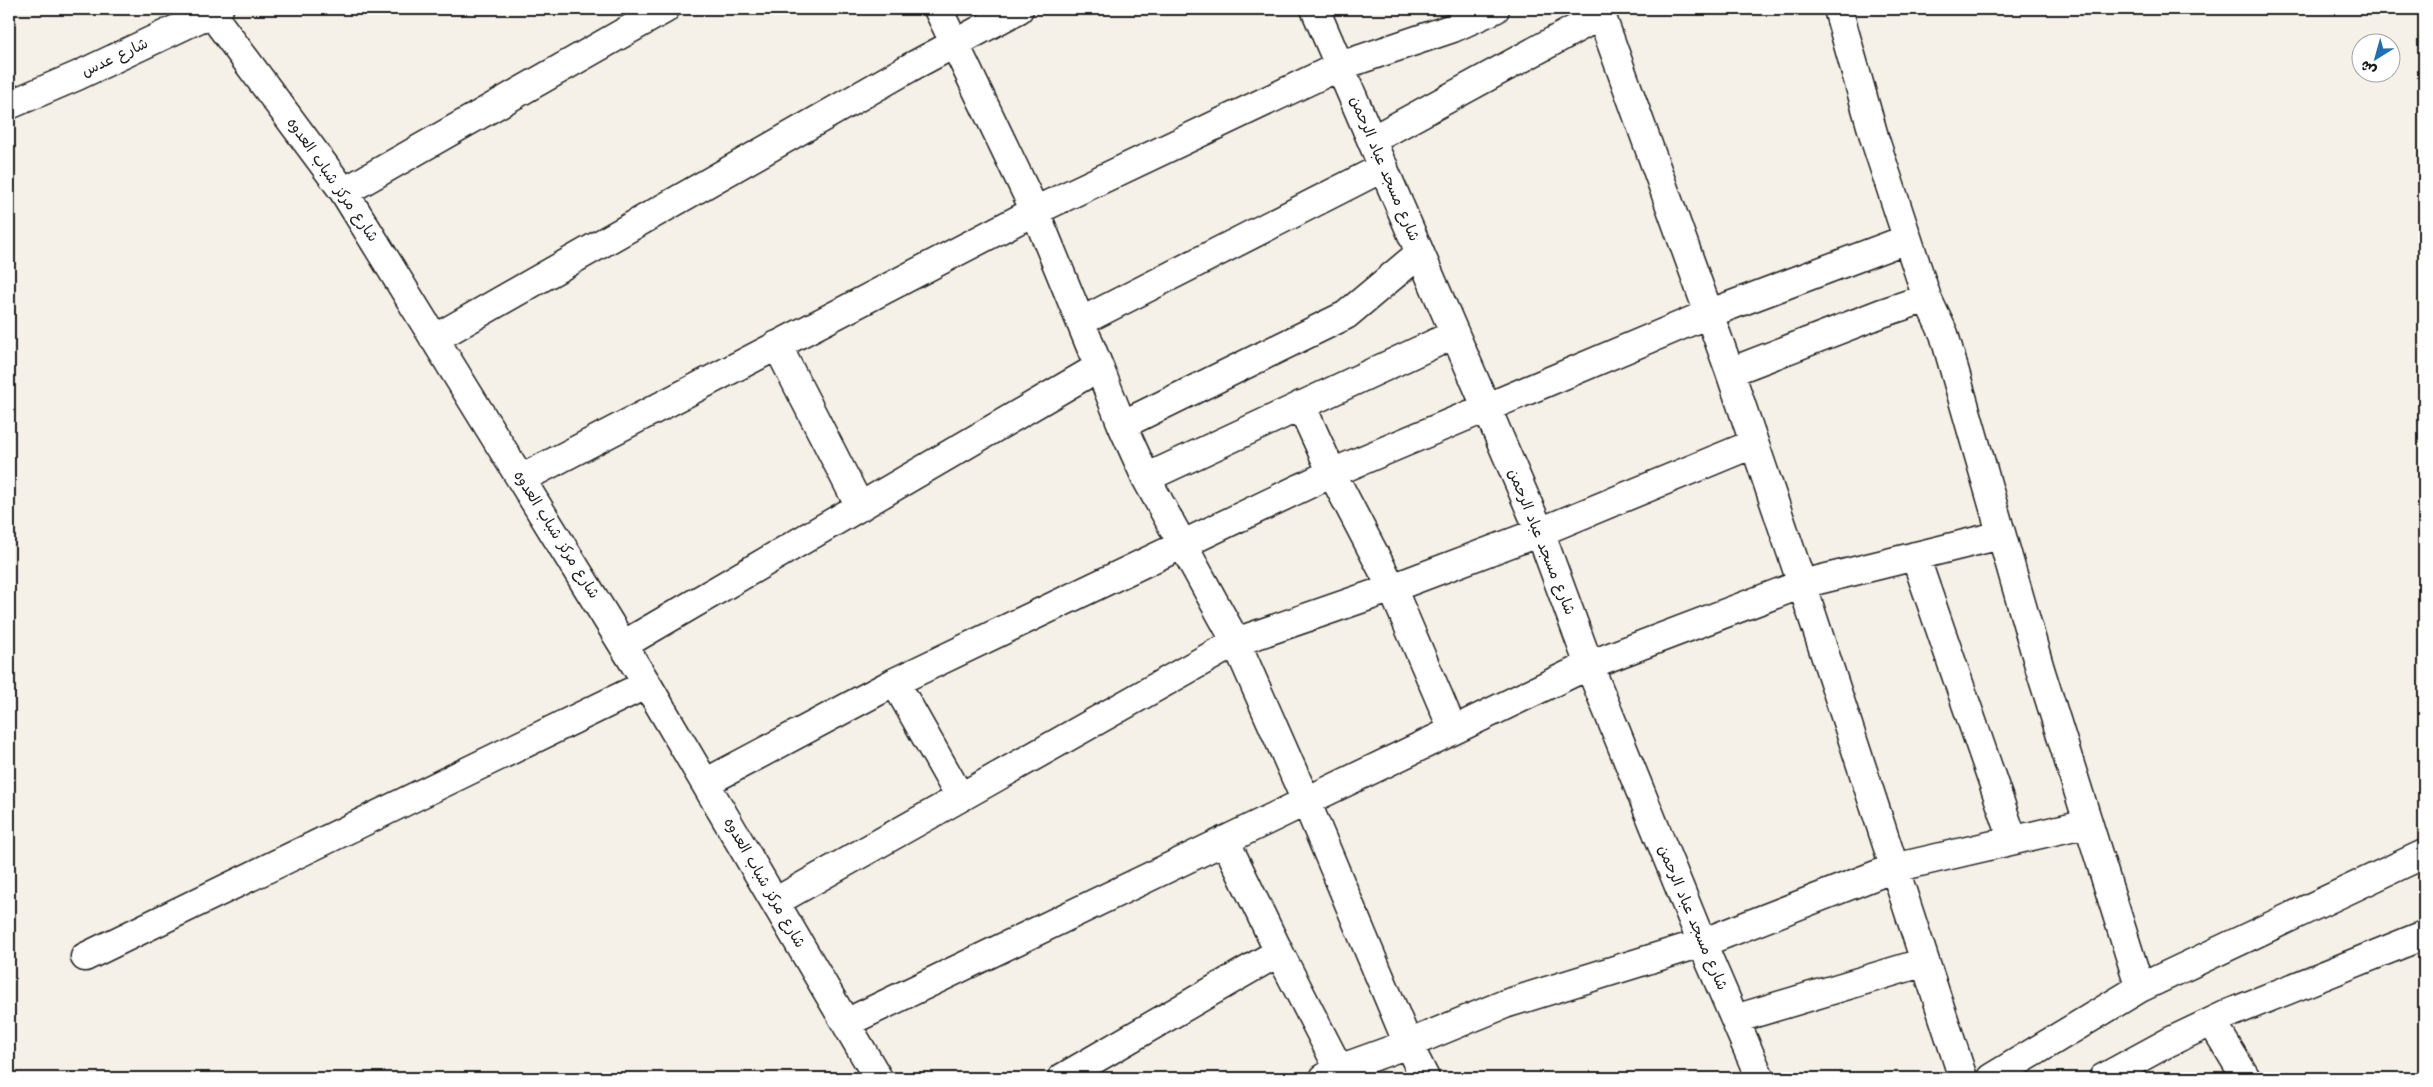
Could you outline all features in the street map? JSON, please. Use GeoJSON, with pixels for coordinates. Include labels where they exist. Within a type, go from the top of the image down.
{"type":"FeatureCollection","features":[{"type":"Feature","properties":{"kind":"street"},"geometry":{"type":"LineString","coordinates":[[344,192],[636,16],[664,9]]}},
{"type":"Feature","properties":{"kind":"street"},"geometry":{"type":"LineString","coordinates":[[938,9],[1035,211],[1082,321],[1122,425],[1146,478],[1236,642],[1306,801],[1408,1044],[1425,1078]]}},
{"type":"Feature","properties":{"kind":"street"},"geometry":{"type":"LineString","coordinates":[[434,339],[1019,9]]}},
{"type":"Feature","properties":{"kind":"street","name":"شارع مسجد عباد الرحمن"},"geometry":{"type":"LineString","coordinates":[[1315,9],[1540,532],[1589,665],[1702,943],[1760,1078]]}},
{"type":"Feature","properties":{"kind":"street"},"geometry":{"type":"LineString","coordinates":[[521,479],[1035,211],[1340,66],[1453,28],[1495,9]]}},
{"type":"Feature","properties":{"kind":"street"},"geometry":{"type":"LineString","coordinates":[[1838,9],[1856,75],[1908,240],[1927,298],[1944,334],[2001,534],[2140,988]]}},
{"type":"Feature","properties":{"kind":"street","name":"شارع عدس"},"geometry":{"type":"LineString","coordinates":[[9,105],[213,10]]}},
{"type":"Feature","properties":{"kind":"street","name":"شارع مركز شباب العدوه"},"geometry":{"type":"LineString","coordinates":[[213,10],[344,192],[647,684],[878,1078]]}},
{"type":"Feature","properties":{"kind":"street"},"geometry":{"type":"LineString","coordinates":[[1372,140],[1600,12],[1730,372],[1802,584],[1963,1078]]}},
{"type":"Feature","properties":{"kind":"street"},"geometry":{"type":"LineString","coordinates":[[1082,321],[1384,167]]}},
{"type":"Feature","properties":{"kind":"street"},"geometry":{"type":"LineString","coordinates":[[706,783],[895,682],[1332,474],[1708,314],[1908,240]]}},
{"type":"Feature","properties":{"kind":"street"},"geometry":{"type":"LineString","coordinates":[[1122,425],[1346,315],[1420,253]]}},
{"type":"Feature","properties":{"kind":"street"},"geometry":{"type":"LineString","coordinates":[[1730,372],[1882,313],[1927,298]]}},
{"type":"Feature","properties":{"kind":"street"},"geometry":{"type":"LineString","coordinates":[[1146,478],[1455,334]]}},
{"type":"Feature","properties":{"kind":"street"},"geometry":{"type":"LineString","coordinates":[[777,345],[860,508]]}},
{"type":"Feature","properties":{"kind":"street"},"geometry":{"type":"LineString","coordinates":[[623,645],[1099,368]]}},
{"type":"Feature","properties":{"kind":"street"},"geometry":{"type":"LineString","coordinates":[[1301,405],[1332,474],[1392,588],[1454,730]]}},
{"type":"Feature","properties":{"kind":"street"},"geometry":{"type":"LineString","coordinates":[[775,902],[1236,642],[1392,588],[1540,532],[1753,444]]}},
{"type":"Feature","properties":{"kind":"street"},"geometry":{"type":"LineString","coordinates":[[846,1023],[1589,665],[1802,584],[2001,534]]}},
{"type":"Feature","properties":{"kind":"street"},"geometry":{"type":"LineString","coordinates":[[1915,556],[2013,840]]}},
{"type":"Feature","properties":{"kind":"street"},"geometry":{"type":"LineString","coordinates":[[895,682],[960,797]]}},
{"type":"Feature","properties":{"kind":"street"},"geometry":{"type":"LineString","coordinates":[[85,957],[647,684]]}},
{"type":"Feature","properties":{"kind":"street"},"geometry":{"type":"LineString","coordinates":[[1225,840],[1279,952],[1332,1074],[1505,1004],[1702,943],[1894,868],[2088,822]]}},
{"type":"Feature","properties":{"kind":"street"},"geometry":{"type":"LineString","coordinates":[[1991,1078],[2140,988],[2424,854]]}},
{"type":"Feature","properties":{"kind":"street"},"geometry":{"type":"LineString","coordinates":[[2103,1078],[2212,1022],[2424,935]]}},
{"type":"Feature","properties":{"kind":"street"},"geometry":{"type":"LineString","coordinates":[[1062,1078],[1279,952]]}},
{"type":"Feature","properties":{"kind":"street"},"geometry":{"type":"LineString","coordinates":[[1735,1019],[1925,962]]}},
{"type":"Feature","properties":{"kind":"street"},"geometry":{"type":"LineString","coordinates":[[2212,1022],[2246,1078]]}}]}
